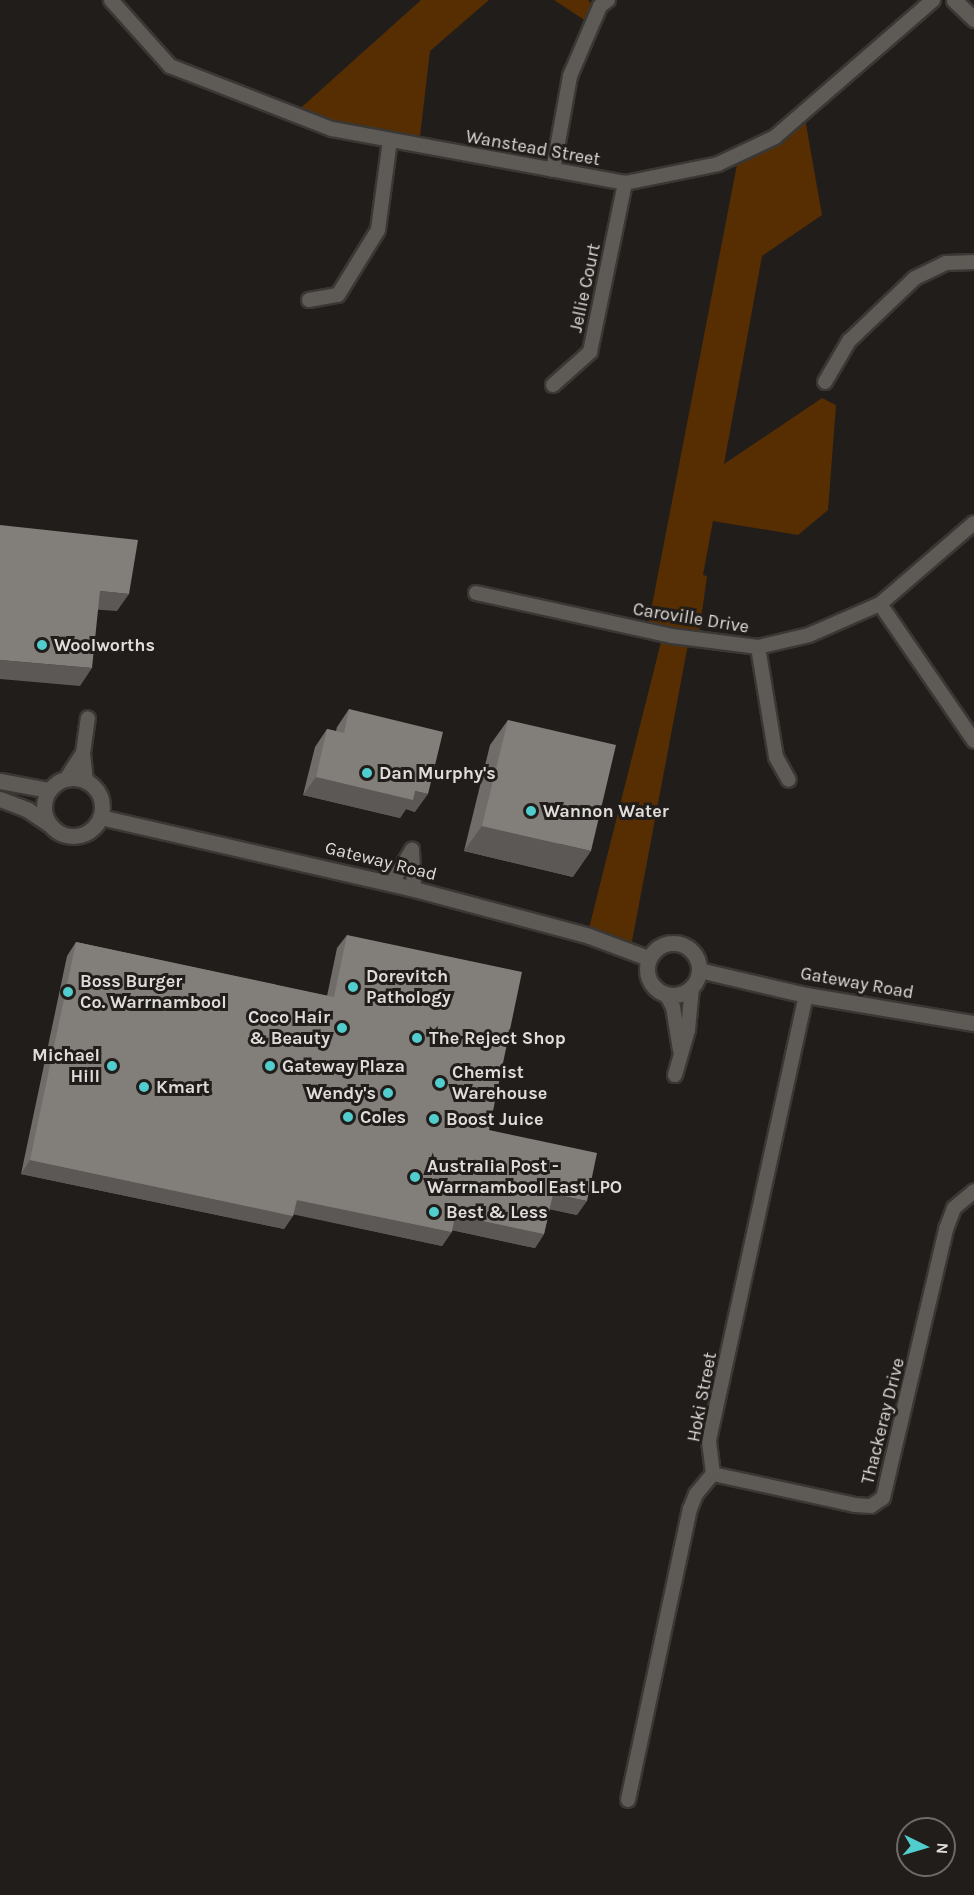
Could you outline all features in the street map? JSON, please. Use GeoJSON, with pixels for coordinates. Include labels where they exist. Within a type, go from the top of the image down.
{"type":"FeatureCollection","features":[{"type":"Feature","properties":{"kind":"street","name":"Wanstead Street"},"geometry":{"type":"LineString","coordinates":[[111,0],[170,66],[332,129],[625,183],[718,164],[775,137],[933,0]]}},
{"type":"Feature","properties":{"kind":"street"},"geometry":{"type":"LineString","coordinates":[[553,170],[570,76],[600,6],[608,0]]}},
{"type":"Feature","properties":{"kind":"street"},"geometry":{"type":"LineString","coordinates":[[954,0],[974,19]]}},
{"type":"Feature","properties":{"kind":"street"},"geometry":{"type":"LineString","coordinates":[[309,300],[338,295],[378,230],[390,140]]}},
{"type":"Feature","properties":{"kind":"street","name":"Jellie Court"},"geometry":{"type":"LineString","coordinates":[[553,385],[590,352],[625,183]]}},
{"type":"Feature","properties":{"kind":"street"},"geometry":{"type":"LineString","coordinates":[[825,382],[849,341],[915,278],[946,263],[974,262]]}},
{"type":"Feature","properties":{"kind":"street","name":"Caroville Drive"},"geometry":{"type":"LineString","coordinates":[[476,593],[672,636],[758,647],[809,634],[880,604],[974,523]]}},
{"type":"Feature","properties":{"kind":"street"},"geometry":{"type":"LineString","coordinates":[[880,604],[974,741]]}},
{"type":"Feature","properties":{"kind":"street"},"geometry":{"type":"LineString","coordinates":[[758,647],[776,757],[789,780]]}},
{"type":"Feature","properties":{"kind":"street"},"geometry":{"type":"LineString","coordinates":[[0,799],[28,810],[65,835],[74,836],[90,831],[100,817],[99,797],[86,782],[83,753],[88,718]]}},
{"type":"Feature","properties":{"kind":"street"},"geometry":{"type":"LineString","coordinates":[[49,824],[44,801],[49,790],[66,779],[83,753]]}},
{"type":"Feature","properties":{"kind":"street"},"geometry":{"type":"LineString","coordinates":[[66,779],[86,782]]}},
{"type":"Feature","properties":{"kind":"street"},"geometry":{"type":"LineString","coordinates":[[0,780],[49,790]]}},
{"type":"Feature","properties":{"kind":"street","name":"Gateway Road"},"geometry":{"type":"LineString","coordinates":[[100,817],[414,888],[589,936],[648,958]]}},
{"type":"Feature","properties":{"kind":"street"},"geometry":{"type":"LineString","coordinates":[[392,883],[412,850],[414,888]]}},
{"type":"Feature","properties":{"kind":"street"},"geometry":{"type":"LineString","coordinates":[[675,1075],[681,1055],[692,987],[699,970],[696,956],[679,943],[664,943],[648,958],[651,983],[666,994],[673,1007],[681,1055]]}},
{"type":"Feature","properties":{"kind":"street","name":"Gateway Road"},"geometry":{"type":"LineString","coordinates":[[699,970],[806,995],[974,1023]]}},
{"type":"Feature","properties":{"kind":"street"},"geometry":{"type":"LineString","coordinates":[[666,994],[680,994],[692,987]]}},
{"type":"Feature","properties":{"kind":"street","name":"Hoki Street"},"geometry":{"type":"LineString","coordinates":[[713,1474],[709,1440],[806,995]]}},
{"type":"Feature","properties":{"kind":"street","name":"Thackeray Drive"},"geometry":{"type":"LineString","coordinates":[[713,1474],[855,1505],[871,1506],[883,1498],[946,1229],[954,1208],[974,1191]]}},
{"type":"Feature","properties":{"kind":"street"},"geometry":{"type":"LineString","coordinates":[[628,1800],[690,1509],[696,1494],[713,1474]]}},
{"type":"Feature","properties":{"kind":"shaded area"},"geometry":{"type":"Polygon","coordinates":[[[421,0],[489,0],[430,51],[419,145],[294,114],[421,0]]]}},
{"type":"Feature","properties":{"kind":"shaded area"},"geometry":{"type":"Polygon","coordinates":[[[554,0],[588,0],[598,11],[592,25],[554,0]]]}},
{"type":"Feature","properties":{"kind":"shaded area"},"geometry":{"type":"Polygon","coordinates":[[[804,113],[822,215],[762,256],[724,464],[822,398],[836,405],[828,510],[798,535],[713,521],[703,575],[707,576],[698,641],[689,639],[630,952],[587,936],[663,634],[647,631],[739,154],[804,113]]]}},
{"type":"Feature","properties":{"kind":"building","name":"Woolworths"},"geometry":{"type":"Polygon","coordinates":[[[0,525],[138,540],[129,594],[100,591],[92,668],[0,660],[0,525]]]}},
{"type":"Feature","properties":{"kind":"building","name":"Dan Murphy's"},"geometry":{"type":"Polygon","coordinates":[[[349,709],[443,732],[428,794],[415,791],[413,800],[316,777],[327,729],[344,733],[349,709]]]}},
{"type":"Feature","properties":{"kind":"building","name":"Wannon Water"},"geometry":{"type":"Polygon","coordinates":[[[508,720],[616,745],[591,851],[482,826],[508,720]]]}},
{"type":"Feature","properties":{"kind":"building","name":"Gateway Plaza"},"geometry":{"type":"Polygon","coordinates":[[[347,935],[522,972],[489,1130],[597,1153],[587,1201],[553,1194],[544,1234],[455,1215],[452,1232],[297,1200],[293,1216],[30,1160],[76,942],[334,997],[347,935]]]}},
{"type":"Feature","properties":{"kind":"place","name":"Woolworths"},"geometry":{"type":"Point","coordinates":[42,645]}},
{"type":"Feature","properties":{"kind":"place","name":"Dan Murphy's"},"geometry":{"type":"Point","coordinates":[367,773]}},
{"type":"Feature","properties":{"kind":"place","name":"Wannon Water"},"geometry":{"type":"Point","coordinates":[531,811]}},
{"type":"Feature","properties":{"kind":"place","name":"Dorevitch Pathology"},"geometry":{"type":"Point","coordinates":[353,987]}},
{"type":"Feature","properties":{"kind":"place","name":"Boss Burger Co. Warrnambool"},"geometry":{"type":"Point","coordinates":[68,992]}},
{"type":"Feature","properties":{"kind":"place","name":"Coco Hair & Beauty"},"geometry":{"type":"Point","coordinates":[342,1028]}},
{"type":"Feature","properties":{"kind":"place","name":"The Reject Shop"},"geometry":{"type":"Point","coordinates":[417,1038]}},
{"type":"Feature","properties":{"kind":"place","name":"Michael Hill"},"geometry":{"type":"Point","coordinates":[112,1066]}},
{"type":"Feature","properties":{"kind":"place","name":"Gateway Plaza"},"geometry":{"type":"Point","coordinates":[270,1066]}},
{"type":"Feature","properties":{"kind":"place","name":"Chemist Warehouse"},"geometry":{"type":"Point","coordinates":[440,1083]}},
{"type":"Feature","properties":{"kind":"place","name":"Kmart"},"geometry":{"type":"Point","coordinates":[144,1087]}},
{"type":"Feature","properties":{"kind":"place","name":"Wendy's"},"geometry":{"type":"Point","coordinates":[388,1093]}},
{"type":"Feature","properties":{"kind":"place","name":"Coles"},"geometry":{"type":"Point","coordinates":[348,1117]}},
{"type":"Feature","properties":{"kind":"place","name":"Boost Juice"},"geometry":{"type":"Point","coordinates":[434,1119]}},
{"type":"Feature","properties":{"kind":"place","name":"Australia Post - Warrnambool East LPO"},"geometry":{"type":"Point","coordinates":[415,1177]}},
{"type":"Feature","properties":{"kind":"place","name":"Best & Less"},"geometry":{"type":"Point","coordinates":[434,1212]}}]}
